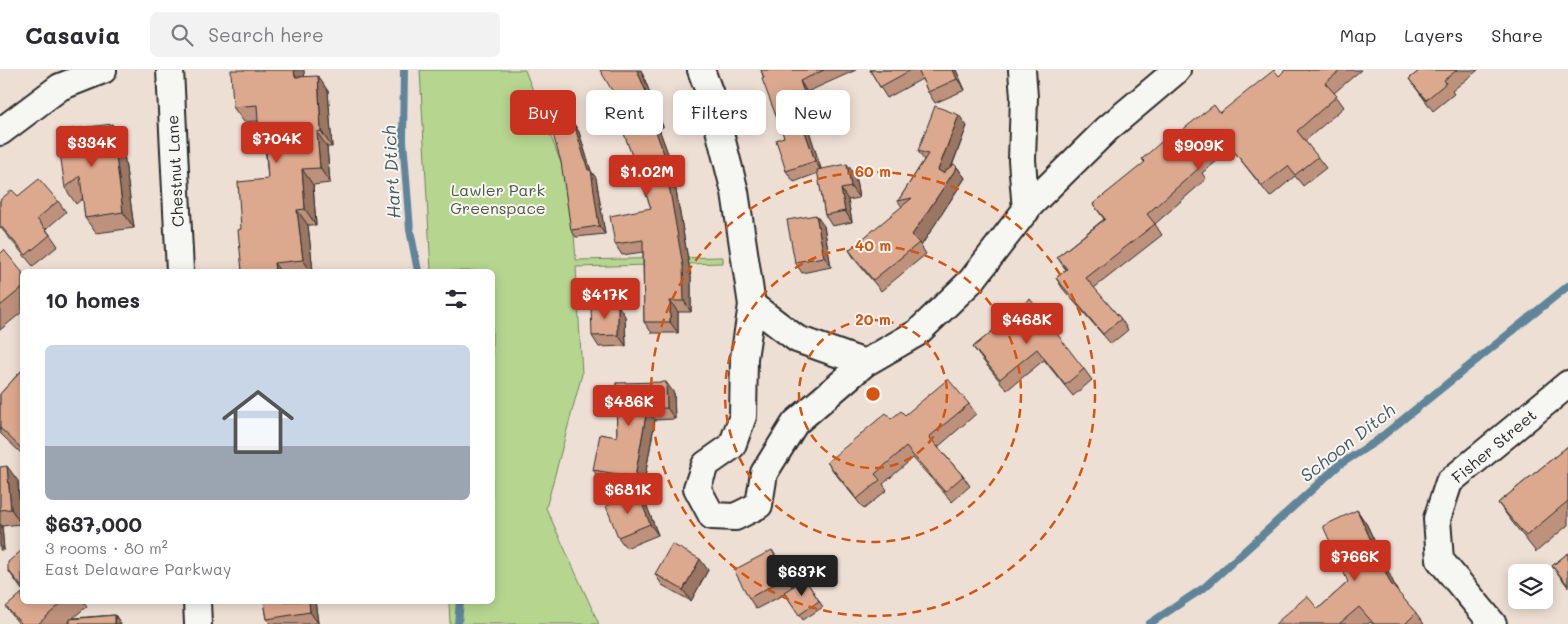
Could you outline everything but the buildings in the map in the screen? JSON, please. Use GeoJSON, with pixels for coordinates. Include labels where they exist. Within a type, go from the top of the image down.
{"type":"FeatureCollection","features":[{"type":"Feature","properties":{"kind":"street"},"geometry":{"type":"LineString","coordinates":[[0,132],[60,87],[103,70]]}},
{"type":"Feature","properties":{"kind":"street","name":"Chestnut Lane"},"geometry":{"type":"LineString","coordinates":[[170,70],[180,269]]}},
{"type":"Feature","properties":{"kind":"street"},"geometry":{"type":"LineString","coordinates":[[701,70],[710,94],[736,192],[752,305],[744,358],[743,416],[732,446],[706,465],[697,488],[712,516],[736,517],[759,505],[764,473],[795,423],[865,363],[917,332],[972,280],[1026,211],[1107,129],[1177,70]]}},
{"type":"Feature","properties":{"kind":"street"},"geometry":{"type":"LineString","coordinates":[[1022,70],[1024,98],[1022,160],[1026,211]]}},
{"type":"Feature","properties":{"kind":"street"},"geometry":{"type":"LineString","coordinates":[[752,305],[797,339],[865,363]]}},
{"type":"Feature","properties":{"kind":"street","name":"Fisher Street"},"geometry":{"type":"LineString","coordinates":[[1492,624],[1440,560],[1437,519],[1449,482],[1568,384]]}},
{"type":"Feature","properties":{"kind":"street"},"geometry":{"type":"LineString","coordinates":[[197,604],[198,624]]}},
{"type":"Feature","properties":{"kind":"green space","name":"Lawler Park Greenspace"},"geometry":{"type":"Polygon","coordinates":[[[420,70],[525,70],[533,90],[510,90],[510,135],[550,135],[563,168],[572,209],[576,260],[723,257],[723,263],[576,267],[582,374],[546,508],[599,624],[450,624],[449,604],[495,604],[495,269],[431,269],[420,70]]]}},
{"type":"Feature","properties":{"kind":"waterway","name":"Hart Dtich"},"geometry":{"type":"LineString","coordinates":[[404,70],[403,140],[410,230],[418,269]]}},
{"type":"Feature","properties":{"kind":"waterway","name":"Schoon Ditch"},"geometry":{"type":"LineString","coordinates":[[1149,624],[1205,587],[1339,465],[1375,442],[1568,286]]}},
{"type":"Feature","properties":{"kind":"waterway","name":"Hart Dtich"},"geometry":{"type":"LineString","coordinates":[[458,624],[460,604]]}}]}
